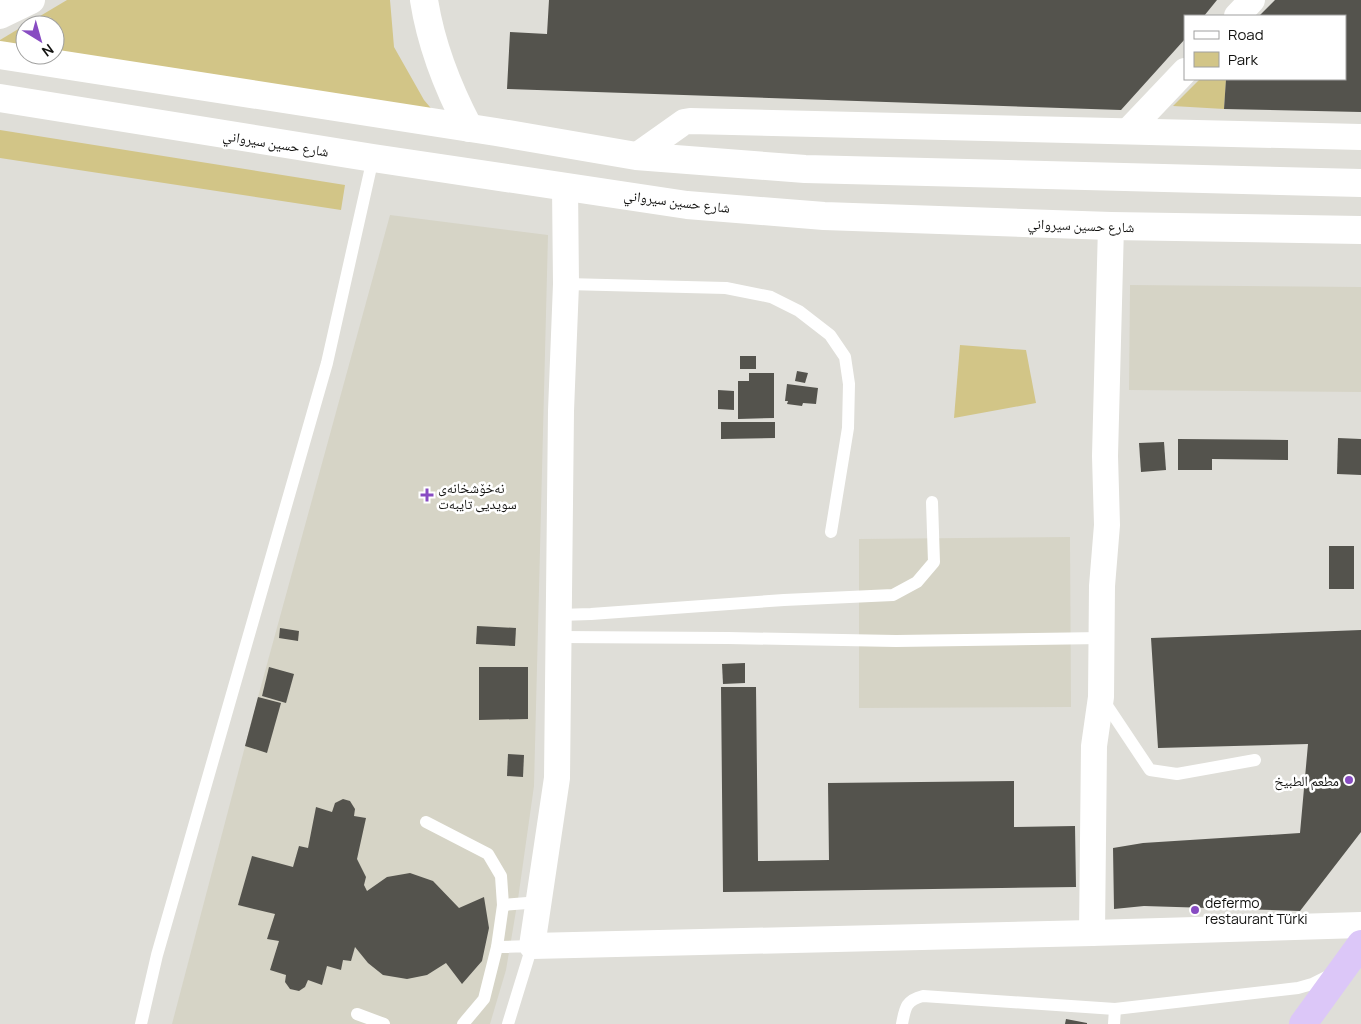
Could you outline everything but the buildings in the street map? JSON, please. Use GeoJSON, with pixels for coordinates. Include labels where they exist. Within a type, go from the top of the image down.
{"type":"FeatureCollection","features":[{"type":"Feature","properties":{"kind":"highway"},"geometry":{"type":"LineString","coordinates":[[1304,1021],[1355,952]]}},
{"type":"Feature","properties":{"kind":"street"},"geometry":{"type":"LineString","coordinates":[[0,15],[31,0]]}},
{"type":"Feature","properties":{"kind":"street"},"geometry":{"type":"LineString","coordinates":[[424,0],[433,41],[444,75],[469,128]]}},
{"type":"Feature","properties":{"kind":"street"},"geometry":{"type":"LineString","coordinates":[[1238,15],[1252,0]]}},
{"type":"Feature","properties":{"kind":"street"},"geometry":{"type":"LineString","coordinates":[[0,55],[496,132],[636,156],[805,170],[1361,183]]}},
{"type":"Feature","properties":{"kind":"street"},"geometry":{"type":"LineString","coordinates":[[1128,131],[1184,73]]}},
{"type":"Feature","properties":{"kind":"street","name":"شارع حسين سيرواني"},"geometry":{"type":"LineString","coordinates":[[0,98],[373,158],[687,204],[824,216],[1111,226],[1361,230]]}},
{"type":"Feature","properties":{"kind":"street"},"geometry":{"type":"LineString","coordinates":[[636,156],[684,122],[690,121],[1361,138]]}},
{"type":"Feature","properties":{"kind":"street"},"geometry":{"type":"LineString","coordinates":[[494,176],[496,132]]}},
{"type":"Feature","properties":{"kind":"street"},"geometry":{"type":"LineString","coordinates":[[565,187],[566,284],[561,411],[557,778],[532,946],[1361,925]]}},
{"type":"Feature","properties":{"kind":"street"},"geometry":{"type":"LineString","coordinates":[[1092,933],[1094,746],[1101,697],[1102,586],[1107,525],[1105,456],[1111,226]]}},
{"type":"Feature","properties":{"kind":"lane"},"geometry":{"type":"LineString","coordinates":[[141,1024],[157,955],[327,363],[373,158]]}},
{"type":"Feature","properties":{"kind":"lane"},"geometry":{"type":"LineString","coordinates":[[566,284],[726,288],[771,297],[799,312],[830,335],[845,357],[849,384],[848,428],[831,532]]}},
{"type":"Feature","properties":{"kind":"lane"},"geometry":{"type":"LineString","coordinates":[[559,626],[591,614],[784,600],[893,595],[917,582],[934,562],[932,502]]}},
{"type":"Feature","properties":{"kind":"lane"},"geometry":{"type":"LineString","coordinates":[[559,626],[718,638],[896,641],[1102,638]]}},
{"type":"Feature","properties":{"kind":"lane"},"geometry":{"type":"LineString","coordinates":[[1101,697],[1150,770],[1177,774],[1254,760]]}},
{"type":"Feature","properties":{"kind":"lane"},"geometry":{"type":"LineString","coordinates":[[426,822],[488,854],[501,876],[503,905],[497,947],[484,999],[463,1024]]}},
{"type":"Feature","properties":{"kind":"lane"},"geometry":{"type":"LineString","coordinates":[[503,905],[540,902]]}},
{"type":"Feature","properties":{"kind":"lane"},"geometry":{"type":"LineString","coordinates":[[497,947],[532,946],[508,1024]]}},
{"type":"Feature","properties":{"kind":"lane"},"geometry":{"type":"LineString","coordinates":[[902,1024],[904,1010],[907,1005],[911,1000],[923,996],[1115,1009],[1298,988],[1326,978],[1338,970],[1355,952]]}},
{"type":"Feature","properties":{"kind":"lane"},"geometry":{"type":"LineString","coordinates":[[1114,1024],[1115,1009]]}},
{"type":"Feature","properties":{"kind":"lane"},"geometry":{"type":"LineString","coordinates":[[357,1014],[384,1024]]}},
{"type":"Feature","properties":{"kind":"shaded area","name":"نەخۆشخانەی سویدیی تایبەت"},"geometry":{"type":"Polygon","coordinates":[[[390,215],[548,235],[534,786],[506,970],[490,1024],[172,1024],[258,697],[390,215]]]}},
{"type":"Feature","properties":{"kind":"shaded area"},"geometry":{"type":"Polygon","coordinates":[[[1130,285],[1361,287],[1361,392],[1129,390],[1130,285]]]}},
{"type":"Feature","properties":{"kind":"shaded area"},"geometry":{"type":"Polygon","coordinates":[[[1070,537],[1071,707],[859,708],[859,539],[1070,537]]]}},
{"type":"Feature","properties":{"kind":"green space"},"geometry":{"type":"Polygon","coordinates":[[[67,0],[390,0],[394,47],[424,100],[435,113],[65,57],[65,15],[42,15],[67,0]]]}},
{"type":"Feature","properties":{"kind":"green space"},"geometry":{"type":"Polygon","coordinates":[[[15,31],[15,50],[0,48],[0,40],[15,31]]]}},
{"type":"Feature","properties":{"kind":"green space"},"geometry":{"type":"Polygon","coordinates":[[[1199,80],[1226,80],[1224,109],[1173,106],[1199,80]]]}},
{"type":"Feature","properties":{"kind":"green space"},"geometry":{"type":"Polygon","coordinates":[[[0,130],[345,185],[341,210],[0,158],[0,130]]]}},
{"type":"Feature","properties":{"kind":"green space"},"geometry":{"type":"Polygon","coordinates":[[[960,345],[1026,350],[1036,403],[954,418],[960,345]]]}},
{"type":"Feature","properties":{"kind":"place","name":"نەخۆشخانەی سویدیی تایبەت"},"geometry":{"type":"Point","coordinates":[427,495]}},
{"type":"Feature","properties":{"kind":"place","name":"مطعم الطبيخ"},"geometry":{"type":"Point","coordinates":[1349,780]}},
{"type":"Feature","properties":{"kind":"place","name":"defermo restaurant Türki"},"geometry":{"type":"Point","coordinates":[1195,910]}}]}
